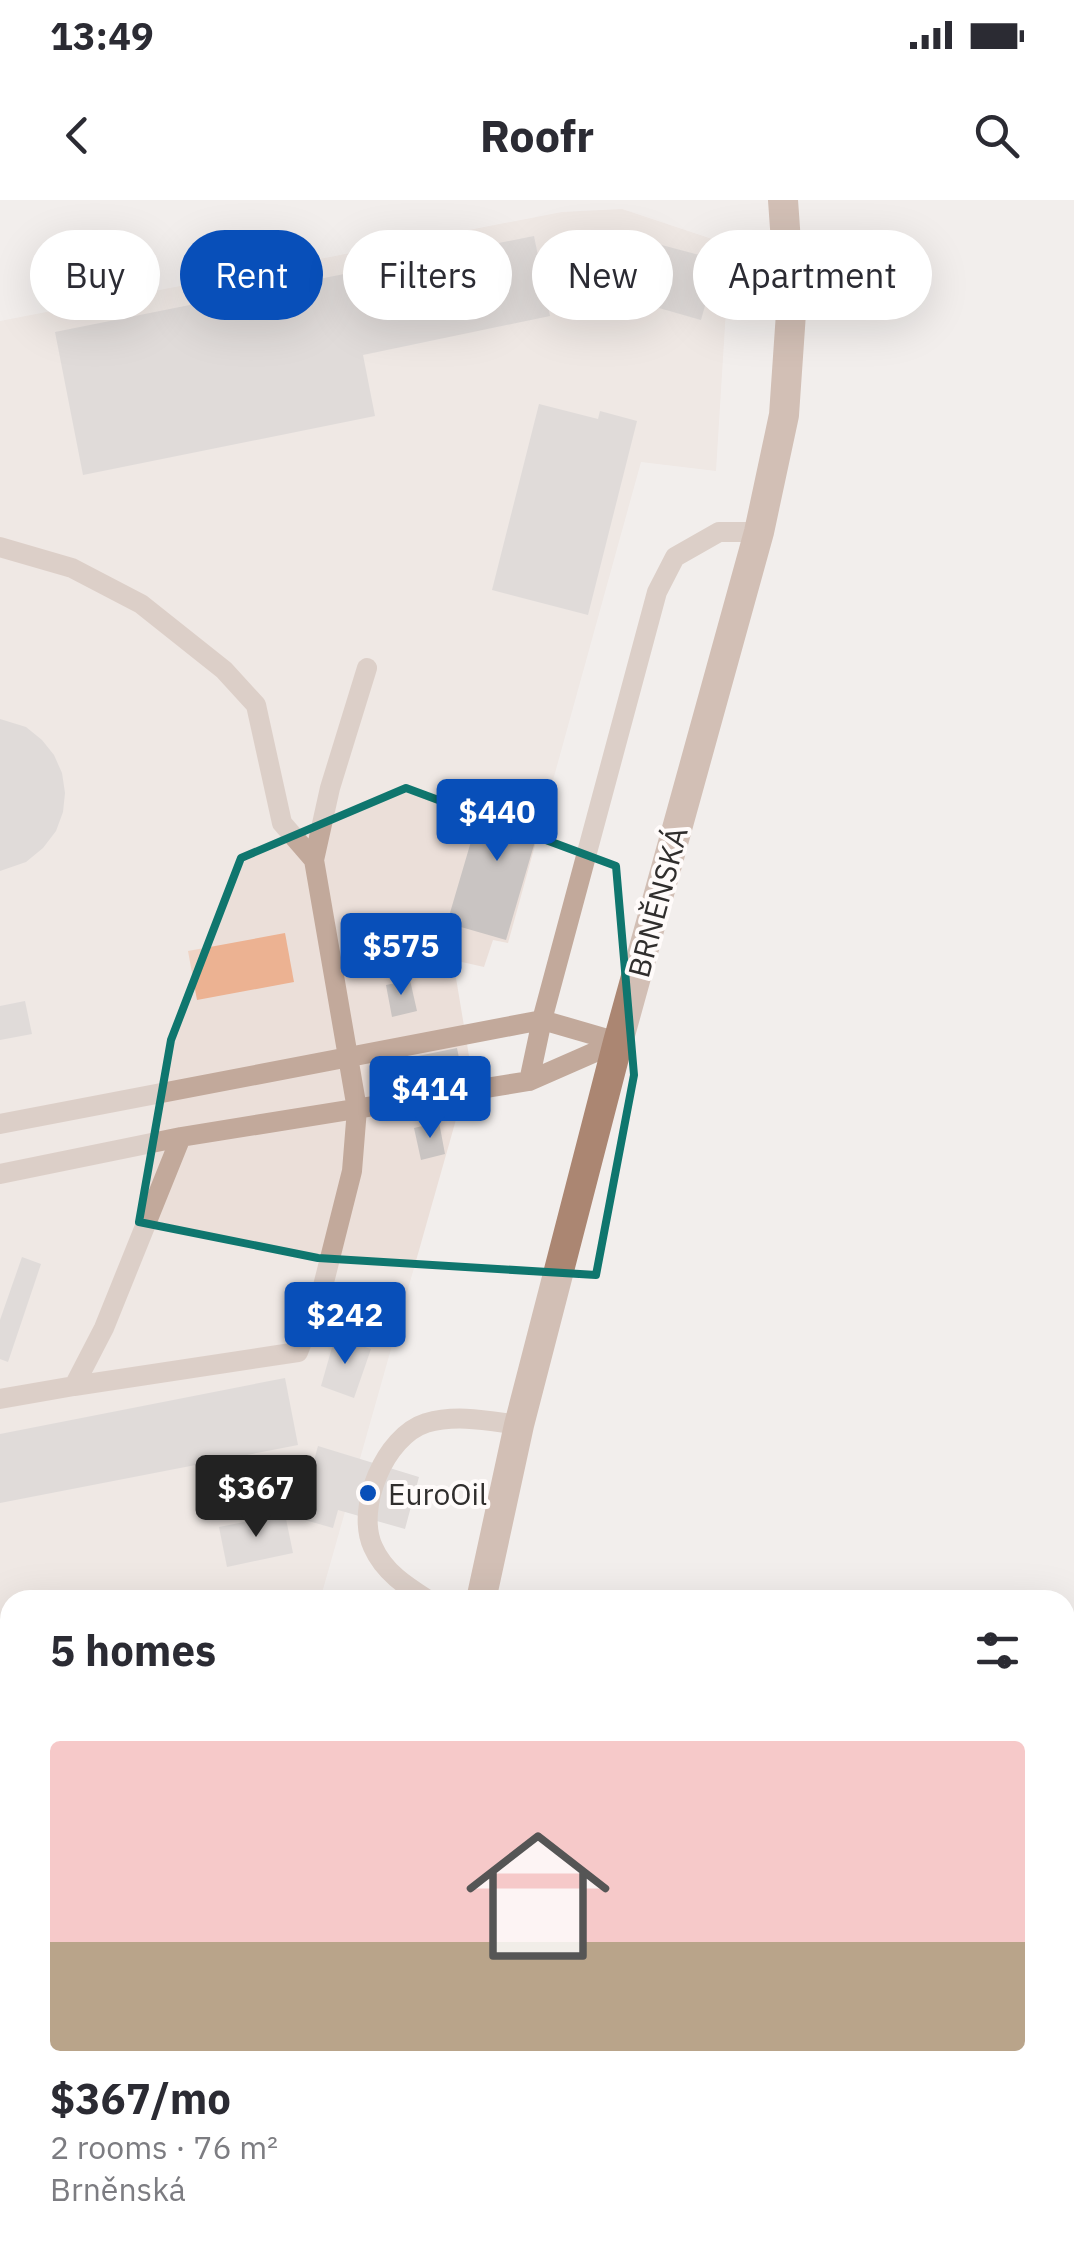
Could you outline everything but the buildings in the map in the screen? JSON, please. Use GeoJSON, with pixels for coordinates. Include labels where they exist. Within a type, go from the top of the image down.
{"type":"FeatureCollection","features":[{"type":"Feature","properties":{"kind":"street","name":"BRNĚNSKÁ"},"geometry":{"type":"LineString","coordinates":[[484,1590],[519,1425],[618,1042],[759,532],[784,415],[792,312],[783,200]]}},
{"type":"Feature","properties":{"kind":"lane"},"geometry":{"type":"LineString","coordinates":[[529,1081],[657,592],[675,557],[720,532],[759,532]]}},
{"type":"Feature","properties":{"kind":"lane"},"geometry":{"type":"LineString","coordinates":[[0,547],[72,568],[141,604],[224,670],[256,705],[282,823],[314,860]]}},
{"type":"Feature","properties":{"kind":"lane"},"geometry":{"type":"LineString","coordinates":[[0,1399],[298,1352],[321,1294],[352,1170],[357,1108],[314,860],[330,788],[367,668]]}},
{"type":"Feature","properties":{"kind":"lane"},"geometry":{"type":"LineString","coordinates":[[0,1124],[542,1020],[618,1042]]}},
{"type":"Feature","properties":{"kind":"lane"},"geometry":{"type":"LineString","coordinates":[[0,1174],[180,1137],[529,1081],[618,1042]]}},
{"type":"Feature","properties":{"kind":"lane"},"geometry":{"type":"LineString","coordinates":[[74,1386],[104,1328],[180,1137]]}},
{"type":"Feature","properties":{"kind":"lane"},"geometry":{"type":"LineString","coordinates":[[414,1590],[388,1571],[372,1546],[367,1520],[382,1462],[397,1441],[423,1424],[471,1418],[519,1425]]}},
{"type":"Feature","properties":{"kind":"highlighted area"},"geometry":{"type":"Polygon","coordinates":[[[406,788],[616,866],[634,1075],[596,1275],[318,1258],[139,1222],[171,1040],[241,858],[406,788]]]}},
{"type":"Feature","properties":{"kind":"shaded area"},"geometry":{"type":"Polygon","coordinates":[[[622,209],[693,233],[693,320],[725,320],[716,471],[641,462],[508,943],[493,940],[484,967],[453,960],[478,1110],[457,1116],[323,1590],[0,1590],[0,321],[30,315],[30,320],[160,320],[160,290],[180,286],[180,320],[323,320],[323,258],[343,254],[343,320],[512,320],[512,230],[469,230],[562,212],[622,209]]]}},
{"type":"Feature","properties":{"kind":"shaded area"},"geometry":{"type":"Polygon","coordinates":[[[285,933],[294,982],[197,1000],[188,951],[285,933]]]}},
{"type":"Feature","properties":{"kind":"place","name":"EuroOil"},"geometry":{"type":"Point","coordinates":[368,1493]}}]}
